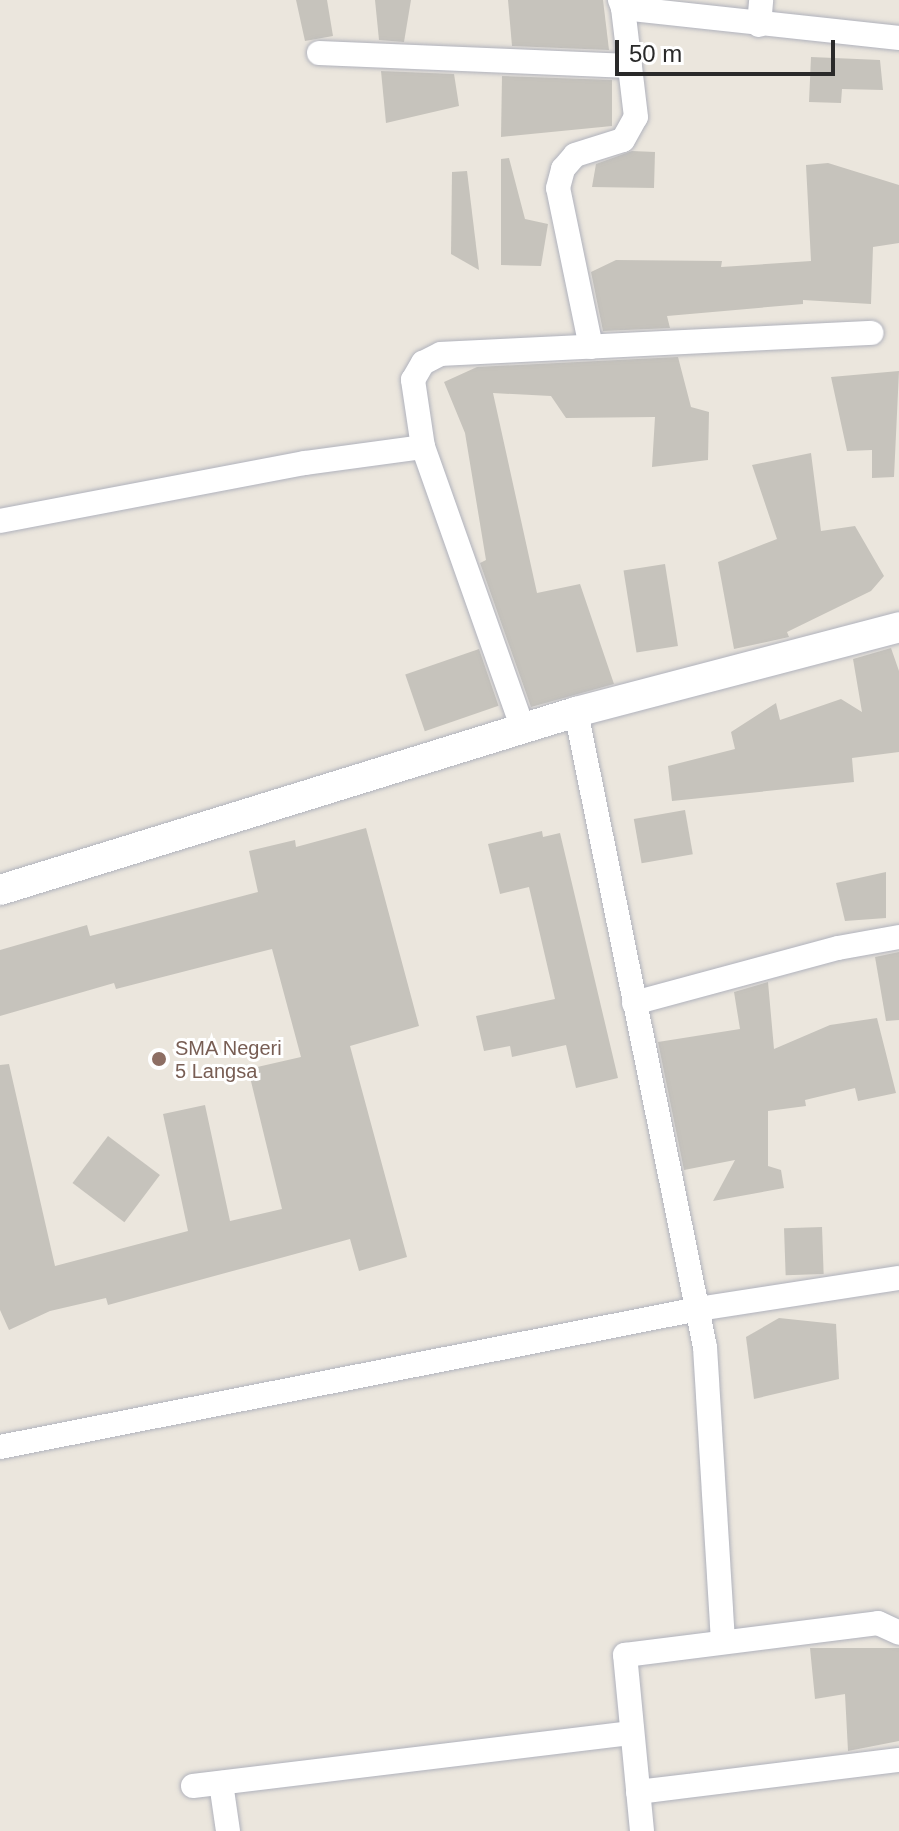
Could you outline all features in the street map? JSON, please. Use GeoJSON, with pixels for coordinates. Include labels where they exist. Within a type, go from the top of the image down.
{"type":"FeatureCollection","features":[{"type":"Feature","properties":{"kind":"street"},"geometry":{"type":"LineString","coordinates":[[759,25],[761,0]]}},
{"type":"Feature","properties":{"kind":"street"},"geometry":{"type":"LineString","coordinates":[[591,347],[558,188],[563,169],[575,155],[623,140],[636,117],[622,4],[759,25],[899,38]]}},
{"type":"Feature","properties":{"kind":"street"},"geometry":{"type":"LineString","coordinates":[[319,53],[630,66]]}},
{"type":"Feature","properties":{"kind":"street"},"geometry":{"type":"LineString","coordinates":[[523,729],[423,447],[413,380],[423,363],[441,354],[871,333]]}},
{"type":"Feature","properties":{"kind":"street"},"geometry":{"type":"LineString","coordinates":[[0,521],[305,463],[423,447]]}},
{"type":"Feature","properties":{"kind":"street"},"geometry":{"type":"LineString","coordinates":[[0,890],[576,712],[899,627]]}},
{"type":"Feature","properties":{"kind":"street"},"geometry":{"type":"LineString","coordinates":[[576,712],[698,1309],[706,1362],[723,1640]]}},
{"type":"Feature","properties":{"kind":"street"},"geometry":{"type":"LineString","coordinates":[[634,1003],[838,948],[899,937]]}},
{"type":"Feature","properties":{"kind":"street"},"geometry":{"type":"LineString","coordinates":[[0,1447],[698,1309],[899,1278]]}},
{"type":"Feature","properties":{"kind":"street"},"geometry":{"type":"LineString","coordinates":[[642,1831],[625,1655],[723,1640],[878,1623],[899,1633]]}},
{"type":"Feature","properties":{"kind":"street"},"geometry":{"type":"LineString","coordinates":[[193,1786],[632,1733]]}},
{"type":"Feature","properties":{"kind":"street"},"geometry":{"type":"LineString","coordinates":[[638,1792],[899,1760]]}},
{"type":"Feature","properties":{"kind":"street"},"geometry":{"type":"LineString","coordinates":[[221,1783],[228,1831]]}},
{"type":"Feature","properties":{"kind":"building"},"geometry":{"type":"Polygon","coordinates":[[[296,0],[327,0],[333,36],[305,41],[296,0]]]}},
{"type":"Feature","properties":{"kind":"building"},"geometry":{"type":"Polygon","coordinates":[[[375,0],[411,0],[404,42],[379,40],[375,0]]]}},
{"type":"Feature","properties":{"kind":"building"},"geometry":{"type":"Polygon","coordinates":[[[508,0],[603,0],[609,50],[512,46],[508,0]]]}},
{"type":"Feature","properties":{"kind":"building"},"geometry":{"type":"Polygon","coordinates":[[[811,57],[880,60],[883,90],[842,89],[841,103],[809,102],[811,57]]]}},
{"type":"Feature","properties":{"kind":"building"},"geometry":{"type":"Polygon","coordinates":[[[381,71],[454,74],[459,106],[386,123],[381,71]]]}},
{"type":"Feature","properties":{"kind":"building"},"geometry":{"type":"Polygon","coordinates":[[[502,76],[612,80],[612,126],[501,137],[502,76]]]}},
{"type":"Feature","properties":{"kind":"building"},"geometry":{"type":"Polygon","coordinates":[[[632,151],[655,152],[654,188],[592,187],[596,164],[632,151]]]}},
{"type":"Feature","properties":{"kind":"building"},"geometry":{"type":"Polygon","coordinates":[[[509,158],[525,219],[548,224],[541,266],[501,265],[501,159],[509,158]]]}},
{"type":"Feature","properties":{"kind":"building"},"geometry":{"type":"Polygon","coordinates":[[[828,163],[899,185],[899,243],[873,247],[871,304],[803,300],[803,304],[667,316],[670,328],[603,331],[591,272],[616,260],[722,261],[721,267],[811,261],[806,165],[828,163]]]}},
{"type":"Feature","properties":{"kind":"building"},"geometry":{"type":"Polygon","coordinates":[[[467,171],[479,270],[451,254],[452,172],[467,171]]]}},
{"type":"Feature","properties":{"kind":"building"},"geometry":{"type":"Polygon","coordinates":[[[678,357],[691,407],[709,412],[708,460],[652,467],[655,417],[566,418],[551,396],[493,393],[537,593],[580,584],[614,684],[531,707],[480,563],[486,560],[465,433],[444,382],[477,367],[678,357]]]}},
{"type":"Feature","properties":{"kind":"building"},"geometry":{"type":"Polygon","coordinates":[[[899,371],[894,477],[872,478],[872,450],[847,451],[831,377],[899,371]]]}},
{"type":"Feature","properties":{"kind":"building"},"geometry":{"type":"Polygon","coordinates":[[[811,453],[821,531],[855,526],[884,576],[871,591],[787,632],[789,637],[734,649],[718,562],[777,539],[752,465],[811,453]]]}},
{"type":"Feature","properties":{"kind":"building"},"geometry":{"type":"Polygon","coordinates":[[[665,564],[678,646],[637,653],[624,571],[665,564]]]}},
{"type":"Feature","properties":{"kind":"building"},"geometry":{"type":"Polygon","coordinates":[[[891,648],[899,671],[899,752],[852,758],[854,782],[672,801],[668,766],[735,749],[731,732],[776,703],[780,720],[841,699],[862,712],[853,659],[891,648]]]}},
{"type":"Feature","properties":{"kind":"building"},"geometry":{"type":"Polygon","coordinates":[[[479,649],[499,706],[425,731],[405,674],[479,649]]]}},
{"type":"Feature","properties":{"kind":"building"},"geometry":{"type":"Polygon","coordinates":[[[685,810],[693,854],[642,863],[634,819],[685,810]]]}},
{"type":"Feature","properties":{"kind":"building"},"geometry":{"type":"Polygon","coordinates":[[[366,828],[419,1026],[350,1046],[407,1257],[359,1271],[350,1239],[108,1305],[106,1298],[50,1311],[9,1330],[0,1310],[0,1065],[9,1064],[55,1266],[188,1231],[163,1114],[205,1105],[230,1221],[282,1209],[248,1069],[301,1057],[272,949],[116,989],[114,983],[0,1016],[0,950],[87,925],[90,936],[258,892],[249,851],[295,840],[296,847],[366,828]]]}},
{"type":"Feature","properties":{"kind":"building"},"geometry":{"type":"Polygon","coordinates":[[[542,831],[543,837],[560,833],[618,1078],[576,1088],[566,1045],[512,1057],[510,1046],[484,1051],[476,1016],[555,999],[529,887],[500,894],[488,844],[542,831]]]}},
{"type":"Feature","properties":{"kind":"building"},"geometry":{"type":"Polygon","coordinates":[[[886,872],[886,918],[845,921],[836,883],[886,872]]]}},
{"type":"Feature","properties":{"kind":"building"},"geometry":{"type":"Polygon","coordinates":[[[899,952],[899,1020],[886,1021],[875,957],[899,952]]]}},
{"type":"Feature","properties":{"kind":"building"},"geometry":{"type":"Polygon","coordinates":[[[768,982],[774,1049],[830,1025],[877,1018],[896,1093],[858,1101],[855,1088],[805,1100],[806,1106],[768,1111],[768,1166],[781,1170],[784,1188],[713,1201],[735,1160],[684,1170],[658,1042],[740,1029],[734,992],[768,982]]]}},
{"type":"Feature","properties":{"kind":"building"},"geometry":{"type":"Polygon","coordinates":[[[108,1136],[160,1175],[124,1222],[72,1183],[108,1136]]]}},
{"type":"Feature","properties":{"kind":"building"},"geometry":{"type":"Polygon","coordinates":[[[822,1227],[824,1274],[786,1275],[784,1228],[822,1227]]]}},
{"type":"Feature","properties":{"kind":"building"},"geometry":{"type":"Polygon","coordinates":[[[779,1318],[836,1324],[839,1379],[754,1399],[746,1337],[779,1318]]]}},
{"type":"Feature","properties":{"kind":"building"},"geometry":{"type":"Polygon","coordinates":[[[810,1648],[899,1648],[899,1741],[848,1751],[845,1694],[815,1699],[810,1648]]]}},
{"type":"Feature","properties":{"kind":"place","name":"SMA Negeri 5 Langsa"},"geometry":{"type":"Point","coordinates":[159,1059]}}]}
